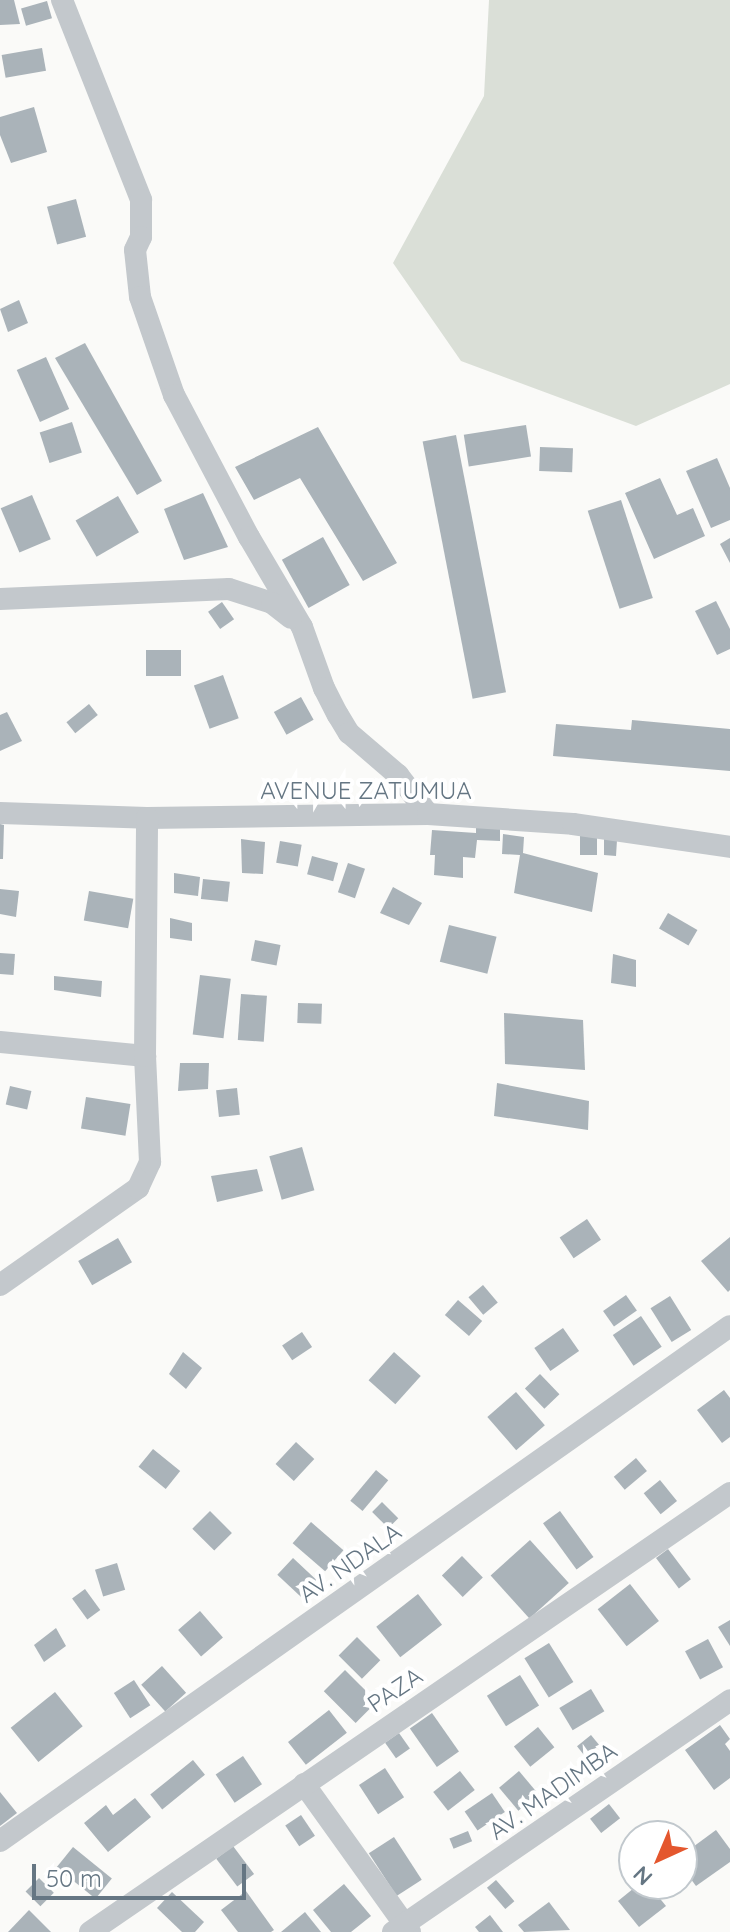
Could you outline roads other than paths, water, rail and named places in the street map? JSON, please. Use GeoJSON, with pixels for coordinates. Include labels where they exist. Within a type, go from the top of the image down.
{"type":"FeatureCollection","features":[{"type":"Feature","properties":{"kind":"street"},"geometry":{"type":"LineString","coordinates":[[62,0],[141,200],[141,237],[134,261],[153,342],[198,444],[302,627],[324,688],[349,733],[398,775],[428,814]]}},
{"type":"Feature","properties":{"kind":"street"},"geometry":{"type":"LineString","coordinates":[[0,599],[229,589],[272,603],[302,627]]}},
{"type":"Feature","properties":{"kind":"street","name":"AVENUE ZATUMUA"},"geometry":{"type":"LineString","coordinates":[[0,813],[147,818],[428,814],[573,824],[730,847]]}},
{"type":"Feature","properties":{"kind":"street"},"geometry":{"type":"LineString","coordinates":[[0,1285],[138,1188],[150,1162],[145,1056],[147,818]]}},
{"type":"Feature","properties":{"kind":"street"},"geometry":{"type":"LineString","coordinates":[[0,1042],[145,1056]]}},
{"type":"Feature","properties":{"kind":"street","name":"AV. NDALA"},"geometry":{"type":"LineString","coordinates":[[0,1841],[730,1326]]}},
{"type":"Feature","properties":{"kind":"street","name":"PAZA"},"geometry":{"type":"LineString","coordinates":[[90,1932],[730,1493]]}},
{"type":"Feature","properties":{"kind":"street","name":"AV. MADIMBA"},"geometry":{"type":"LineString","coordinates":[[403,1929],[730,1700]]}},
{"type":"Feature","properties":{"kind":"street"},"geometry":{"type":"LineString","coordinates":[[304,1784],[403,1929]]}}]}
